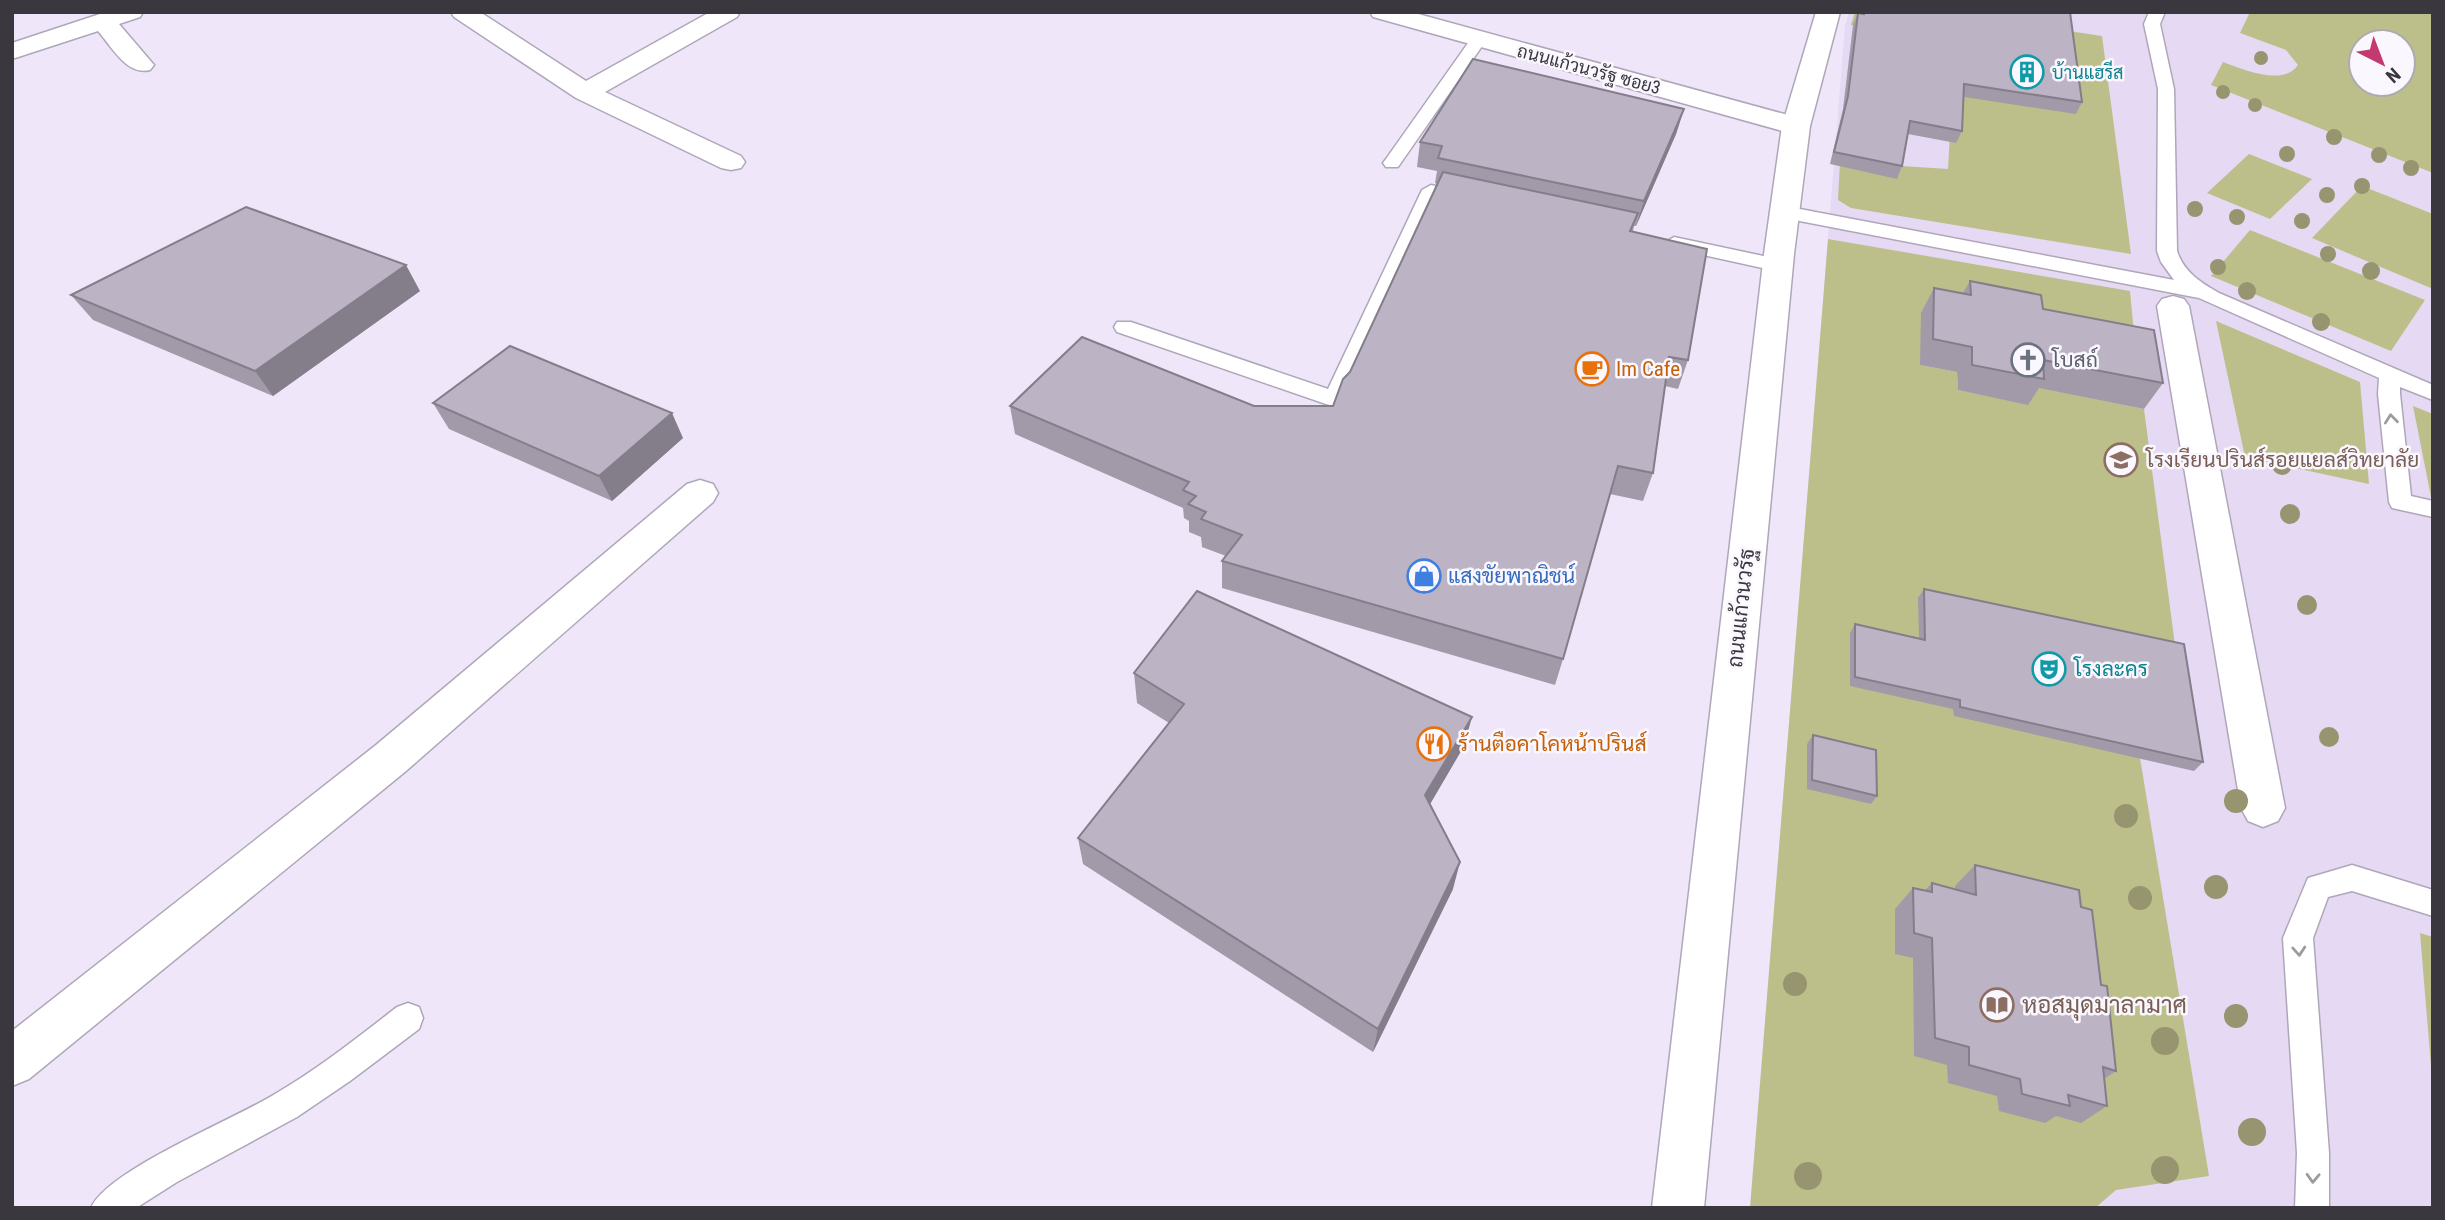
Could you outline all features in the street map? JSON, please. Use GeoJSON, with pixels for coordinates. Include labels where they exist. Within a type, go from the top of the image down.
{"type":"FeatureCollection","features":[{"type":"Feature","properties":{"kind":"street"},"geometry":{"type":"LineString","coordinates":[[12,51],[131,12]]}},
{"type":"Feature","properties":{"kind":"street"},"geometry":{"type":"LineString","coordinates":[[463,12],[585,92],[731,162]]}},
{"type":"Feature","properties":{"kind":"street"},"geometry":{"type":"LineString","coordinates":[[585,92],[728,12]]}},
{"type":"Feature","properties":{"kind":"street","name":"ถนนแก้วนวรัฐ ซอย3"},"geometry":{"type":"LineString","coordinates":[[1382,12],[1796,125]]}},
{"type":"Feature","properties":{"kind":"street","name":"ถนนแก้วนวรัฐ"},"geometry":{"type":"LineString","coordinates":[[1678,1208],[1784,212],[1796,125],[1828,12]]}},
{"type":"Feature","properties":{"kind":"street"},"geometry":{"type":"LineString","coordinates":[[103,22],[141,65]]}},
{"type":"Feature","properties":{"kind":"street"},"geometry":{"type":"LineString","coordinates":[[2173,306],[2263,808]]}},
{"type":"Feature","properties":{"kind":"street"},"geometry":{"type":"LineString","coordinates":[[12,1062],[391,758],[700,493]]}},
{"type":"Feature","properties":{"kind":"lane"},"geometry":{"type":"LineString","coordinates":[[2157,12],[2151,24],[2165,89],[2170,262],[2177,273],[2190,284],[2233,307]]}},
{"type":"Feature","properties":{"kind":"lane"},"geometry":{"type":"LineString","coordinates":[[1392,163],[1479,39]]}},
{"type":"Feature","properties":{"kind":"lane"},"geometry":{"type":"LineString","coordinates":[[1124,327],[1334,399],[1431,190],[1484,202]]}},
{"type":"Feature","properties":{"kind":"lane"},"geometry":{"type":"LineString","coordinates":[[1784,212],[2169,285],[2233,307],[2433,393]]}},
{"type":"Feature","properties":{"kind":"lane"},"geometry":{"type":"LineString","coordinates":[[1657,239],[1776,265],[1779,254]]}},
{"type":"Feature","properties":{"kind":"lane"},"geometry":{"type":"LineString","coordinates":[[2390,374],[2389,394],[2400,502],[2433,509]]}},
{"type":"Feature","properties":{"kind":"lane"},"geometry":{"type":"LineString","coordinates":[[2312,1208],[2314,1153],[2298,938],[2318,887],[2352,878],[2433,903]]}},
{"type":"Feature","properties":{"kind":"lane"},"geometry":{"type":"LineString","coordinates":[[108,1208],[158,1174],[315,1089],[408,1018]]}},
{"type":"Feature","properties":{"kind":"shaded area","name":"โรงเรียนปรินส์รอยแยลส์วิทยาลัย"},"geometry":{"type":"Polygon","coordinates":[[[1849,12],[2433,12],[2433,1208],[1750,1208],[1845,26],[1849,12]]]}},
{"type":"Feature","properties":{"kind":"green space"},"geometry":{"type":"Polygon","coordinates":[[[1855,12],[1969,12],[1970,16],[2102,36],[2131,254],[1851,208],[1838,200],[1840,162],[1948,169],[1955,46],[1851,25],[1855,12]]]}},
{"type":"Feature","properties":{"kind":"green space"},"geometry":{"type":"Polygon","coordinates":[[[2250,12],[2433,12],[2433,173],[2211,85],[2223,62],[2251,72],[2283,75],[2298,65],[2286,50],[2240,33],[2250,12]]]}},
{"type":"Feature","properties":{"kind":"green space"},"geometry":{"type":"Polygon","coordinates":[[[2249,154],[2312,179],[2270,219],[2207,193],[2249,154]]]}},
{"type":"Feature","properties":{"kind":"green space"},"geometry":{"type":"Polygon","coordinates":[[[2362,186],[2433,214],[2433,289],[2312,238],[2362,186]]]}},
{"type":"Feature","properties":{"kind":"green space"},"geometry":{"type":"Polygon","coordinates":[[[2250,230],[2425,300],[2391,351],[2211,276],[2250,230]]]}},
{"type":"Feature","properties":{"kind":"green space"},"geometry":{"type":"Polygon","coordinates":[[[1828,239],[2130,291],[2136,355],[1920,365],[1957,372],[1958,390],[2028,404],[2027,385],[2144,409],[2176,653],[2140,758],[2209,1176],[2116,1190],[2095,1208],[1750,1208],[1828,239]]]}},
{"type":"Feature","properties":{"kind":"green space"},"geometry":{"type":"Polygon","coordinates":[[[2216,321],[2360,382],[2369,484],[2245,457],[2216,321]]]}},
{"type":"Feature","properties":{"kind":"green space"},"geometry":{"type":"Polygon","coordinates":[[[2413,406],[2433,414],[2433,497],[2431,497],[2413,406]]]}},
{"type":"Feature","properties":{"kind":"green space"},"geometry":{"type":"Polygon","coordinates":[[[2420,933],[2433,937],[2433,1090],[2420,933]]]}},
{"type":"Feature","properties":{"kind":"building"},"geometry":{"type":"Polygon","coordinates":[[[2070,12],[2082,102],[1964,84],[1962,131],[1910,121],[1902,166],[1834,152],[1848,96],[1858,13],[2070,12]]]}},
{"type":"Feature","properties":{"kind":"building"},"geometry":{"type":"Polygon","coordinates":[[[1473,59],[1684,109],[1644,201],[1438,158],[1442,146],[1420,142],[1473,59]]]}},
{"type":"Feature","properties":{"kind":"building"},"geometry":{"type":"Polygon","coordinates":[[[1443,172],[1638,213],[1630,231],[1707,249],[1688,360],[1669,357],[1653,473],[1618,466],[1563,659],[1222,561],[1242,535],[1201,519],[1206,512],[1188,504],[1196,496],[1183,490],[1189,482],[1010,406],[1082,337],[1254,406],[1333,406],[1343,379],[1350,372],[1443,172]]]}},
{"type":"Feature","properties":{"kind":"building"},"geometry":{"type":"Polygon","coordinates":[[[246,207],[406,265],[255,371],[71,295],[246,207]]]}},
{"type":"Feature","properties":{"kind":"building"},"geometry":{"type":"Polygon","coordinates":[[[1970,281],[2041,295],[2043,309],[2154,330],[2163,383],[2043,360],[2044,379],[1972,365],[1972,347],[1933,339],[1934,288],[1971,295],[1970,281]]]}},
{"type":"Feature","properties":{"kind":"building"},"geometry":{"type":"Polygon","coordinates":[[[510,346],[672,413],[599,476],[433,403],[510,346]]]}},
{"type":"Feature","properties":{"kind":"building","name":"โรงละคร"},"geometry":{"type":"Polygon","coordinates":[[[1924,589],[2184,644],[2203,762],[1960,707],[1960,700],[1855,677],[1855,624],[1925,640],[1924,589]]]}},
{"type":"Feature","properties":{"kind":"building"},"geometry":{"type":"Polygon","coordinates":[[[1197,591],[1472,717],[1425,795],[1460,862],[1378,1029],[1078,838],[1184,704],[1134,673],[1197,591]]]}},
{"type":"Feature","properties":{"kind":"building"},"geometry":{"type":"Polygon","coordinates":[[[1813,735],[1876,750],[1877,796],[1812,780],[1813,735]]]}},
{"type":"Feature","properties":{"kind":"building","name":"หอสมุดมาลามาศ"},"geometry":{"type":"Polygon","coordinates":[[[1975,865],[2079,890],[2081,907],[2092,910],[2101,985],[2107,986],[2116,1071],[2103,1067],[2107,1106],[2068,1095],[2070,1106],[2022,1094],[2020,1079],[1969,1065],[1969,1047],[1935,1038],[1932,938],[1914,933],[1913,888],[1932,892],[1932,883],[1976,895],[1975,865]]]}},
{"type":"Feature","properties":{"kind":"place","name":"บ้านแฮรีส"},"geometry":{"type":"Point","coordinates":[2027,72]}},
{"type":"Feature","properties":{"kind":"place","name":"โบสถ์"},"geometry":{"type":"Point","coordinates":[2028,360]}},
{"type":"Feature","properties":{"kind":"place","name":"Im Cafe"},"geometry":{"type":"Point","coordinates":[1592,369]}},
{"type":"Feature","properties":{"kind":"place","name":"โรงเรียนปรินส์รอยแยลส์วิทยาลัย"},"geometry":{"type":"Point","coordinates":[2121,460]}},
{"type":"Feature","properties":{"kind":"place","name":"แสงขัยพาณิชน์"},"geometry":{"type":"Point","coordinates":[1424,576]}},
{"type":"Feature","properties":{"kind":"place","name":"โรงละคร"},"geometry":{"type":"Point","coordinates":[2049,669]}},
{"type":"Feature","properties":{"kind":"place","name":"ร้านตือคาโคหน้าปรินส์"},"geometry":{"type":"Point","coordinates":[1434,744]}},
{"type":"Feature","properties":{"kind":"place","name":"หอสมุดมาลามาศ"},"geometry":{"type":"Point","coordinates":[1997,1005]}}]}
